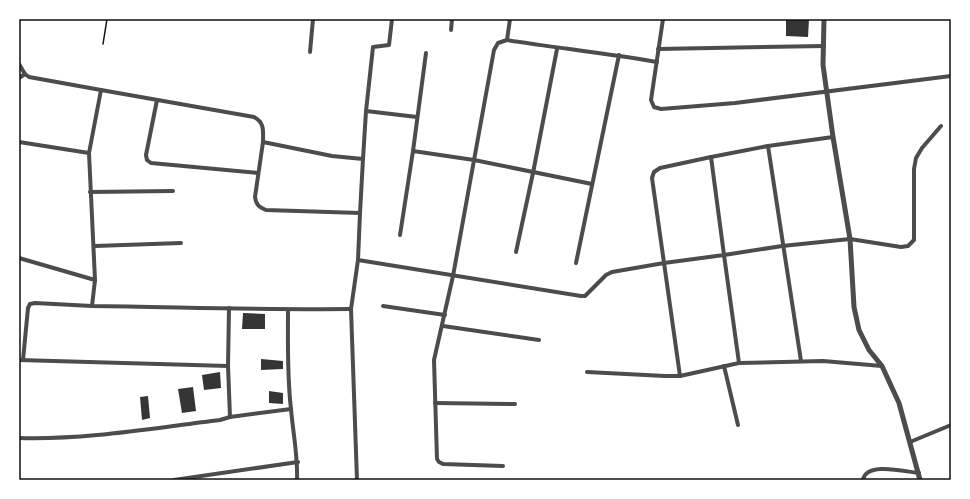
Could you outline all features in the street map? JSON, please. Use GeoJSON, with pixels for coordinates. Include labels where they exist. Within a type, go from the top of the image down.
{"type":"FeatureCollection","features":[{"type":"Feature","properties":{"kind":"street"},"geometry":{"type":"LineString","coordinates":[[310,52],[313,19]]}},
{"type":"Feature","properties":{"kind":"street"},"geometry":{"type":"LineString","coordinates":[[357,480],[351,309],[358,260],[366,111],[373,46],[390,45],[392,19]]}},
{"type":"Feature","properties":{"kind":"street"},"geometry":{"type":"LineString","coordinates":[[450,30],[452,19]]}},
{"type":"Feature","properties":{"kind":"street"},"geometry":{"type":"LineString","coordinates":[[507,40],[510,19]]}},
{"type":"Feature","properties":{"kind":"street"},"geometry":{"type":"LineString","coordinates":[[663,19],[651,100],[654,107],[661,109],[735,103],[951,76]]}},
{"type":"Feature","properties":{"kind":"street"},"geometry":{"type":"LineString","coordinates":[[824,19],[823,65],[850,239],[854,307],[859,330],[869,350],[882,366],[899,403],[920,480]]}},
{"type":"Feature","properties":{"kind":"street"},"geometry":{"type":"LineString","coordinates":[[503,466],[443,464],[439,462],[436,456],[434,360],[443,326],[453,276],[494,50],[498,43],[507,40],[557,48],[619,55],[657,62]]}},
{"type":"Feature","properties":{"kind":"street"},"geometry":{"type":"LineString","coordinates":[[658,49],[824,46]]}},
{"type":"Feature","properties":{"kind":"street"},"geometry":{"type":"LineString","coordinates":[[516,252],[557,48]]}},
{"type":"Feature","properties":{"kind":"street"},"geometry":{"type":"LineString","coordinates":[[400,235],[426,53]]}},
{"type":"Feature","properties":{"kind":"street"},"geometry":{"type":"LineString","coordinates":[[576,263],[619,55]]}},
{"type":"Feature","properties":{"kind":"street"},"geometry":{"type":"LineString","coordinates":[[19,64],[25,74],[36,79],[260,120],[263,126],[263,142],[255,197],[256,203],[259,207],[266,210],[360,213]]}},
{"type":"Feature","properties":{"kind":"street"},"geometry":{"type":"LineString","coordinates":[[19,78],[25,74]]}},
{"type":"Feature","properties":{"kind":"street"},"geometry":{"type":"LineString","coordinates":[[92,306],[95,280],[89,152],[101,90]]}},
{"type":"Feature","properties":{"kind":"street"},"geometry":{"type":"LineString","coordinates":[[157,100],[146,155],[147,160],[151,163],[258,173]]}},
{"type":"Feature","properties":{"kind":"street"},"geometry":{"type":"LineString","coordinates":[[366,111],[417,117]]}},
{"type":"Feature","properties":{"kind":"street"},"geometry":{"type":"LineString","coordinates":[[358,260],[581,296],[588,294],[606,275],[612,272],[664,263],[782,246],[850,239],[902,247],[908,246],[914,240],[914,170],[916,158],[922,148],[941,126]]}},
{"type":"Feature","properties":{"kind":"street"},"geometry":{"type":"LineString","coordinates":[[680,376],[652,178],[654,172],[660,168],[711,157],[768,146],[833,137]]}},
{"type":"Feature","properties":{"kind":"street"},"geometry":{"type":"LineString","coordinates":[[19,142],[89,152]]}},
{"type":"Feature","properties":{"kind":"street"},"geometry":{"type":"LineString","coordinates":[[263,142],[332,156],[363,159]]}},
{"type":"Feature","properties":{"kind":"street"},"geometry":{"type":"LineString","coordinates":[[768,146],[800,361]]}},
{"type":"Feature","properties":{"kind":"street"},"geometry":{"type":"LineString","coordinates":[[413,151],[474,160],[592,184]]}},
{"type":"Feature","properties":{"kind":"street"},"geometry":{"type":"LineString","coordinates":[[711,157],[739,363]]}},
{"type":"Feature","properties":{"kind":"street"},"geometry":{"type":"LineString","coordinates":[[90,192],[173,191]]}},
{"type":"Feature","properties":{"kind":"street"},"geometry":{"type":"LineString","coordinates":[[94,246],[181,243]]}},
{"type":"Feature","properties":{"kind":"street"},"geometry":{"type":"LineString","coordinates":[[19,258],[95,280]]}},
{"type":"Feature","properties":{"kind":"street"},"geometry":{"type":"LineString","coordinates":[[228,366],[21,360],[28,308],[30,304],[35,303],[92,306],[288,310],[351,309]]}},
{"type":"Feature","properties":{"kind":"street"},"geometry":{"type":"LineString","coordinates":[[383,306],[445,315]]}},
{"type":"Feature","properties":{"kind":"street"},"geometry":{"type":"LineString","coordinates":[[229,308],[228,366],[230,417]]}},
{"type":"Feature","properties":{"kind":"street"},"geometry":{"type":"LineString","coordinates":[[288,310],[288,368],[291,409],[298,462],[297,480]]}},
{"type":"Feature","properties":{"kind":"street"},"geometry":{"type":"LineString","coordinates":[[443,326],[539,340]]}},
{"type":"Feature","properties":{"kind":"street"},"geometry":{"type":"LineString","coordinates":[[587,372],[680,376],[739,363],[800,361],[823,361],[882,366]]}},
{"type":"Feature","properties":{"kind":"street"},"geometry":{"type":"LineString","coordinates":[[724,366],[738,425]]}},
{"type":"Feature","properties":{"kind":"street"},"geometry":{"type":"LineString","coordinates":[[435,403],[515,404]]}},
{"type":"Feature","properties":{"kind":"street"},"geometry":{"type":"LineString","coordinates":[[19,438],[55,438],[124,432],[220,420],[230,417],[291,409]]}},
{"type":"Feature","properties":{"kind":"street"},"geometry":{"type":"LineString","coordinates":[[910,442],[951,425]]}},
{"type":"Feature","properties":{"kind":"street"},"geometry":{"type":"LineString","coordinates":[[174,480],[298,462]]}},
{"type":"Feature","properties":{"kind":"street"},"geometry":{"type":"LineString","coordinates":[[864,480],[864,477],[868,471],[876,468],[919,474]]}},
{"type":"Feature","properties":{"kind":"path"},"geometry":{"type":"LineString","coordinates":[[103,44],[107,19]]}},
{"type":"Feature","properties":{"kind":"building"},"geometry":{"type":"Polygon","coordinates":[[[786,19],[809,19],[808,37],[786,36],[786,19]]]}},
{"type":"Feature","properties":{"kind":"building"},"geometry":{"type":"Polygon","coordinates":[[[243,313],[265,314],[265,329],[242,329],[243,313]]]}},
{"type":"Feature","properties":{"kind":"building"},"geometry":{"type":"Polygon","coordinates":[[[261,359],[283,361],[283,369],[261,370],[261,359]]]}},
{"type":"Feature","properties":{"kind":"building"},"geometry":{"type":"Polygon","coordinates":[[[220,372],[221,388],[204,390],[202,375],[220,372]]]}},
{"type":"Feature","properties":{"kind":"building"},"geometry":{"type":"Polygon","coordinates":[[[193,387],[196,411],[182,413],[178,389],[193,387]]]}},
{"type":"Feature","properties":{"kind":"building"},"geometry":{"type":"Polygon","coordinates":[[[269,391],[283,393],[283,404],[269,403],[269,391]]]}},
{"type":"Feature","properties":{"kind":"building"},"geometry":{"type":"Polygon","coordinates":[[[148,396],[150,418],[142,420],[140,397],[148,396]]]}}]}
